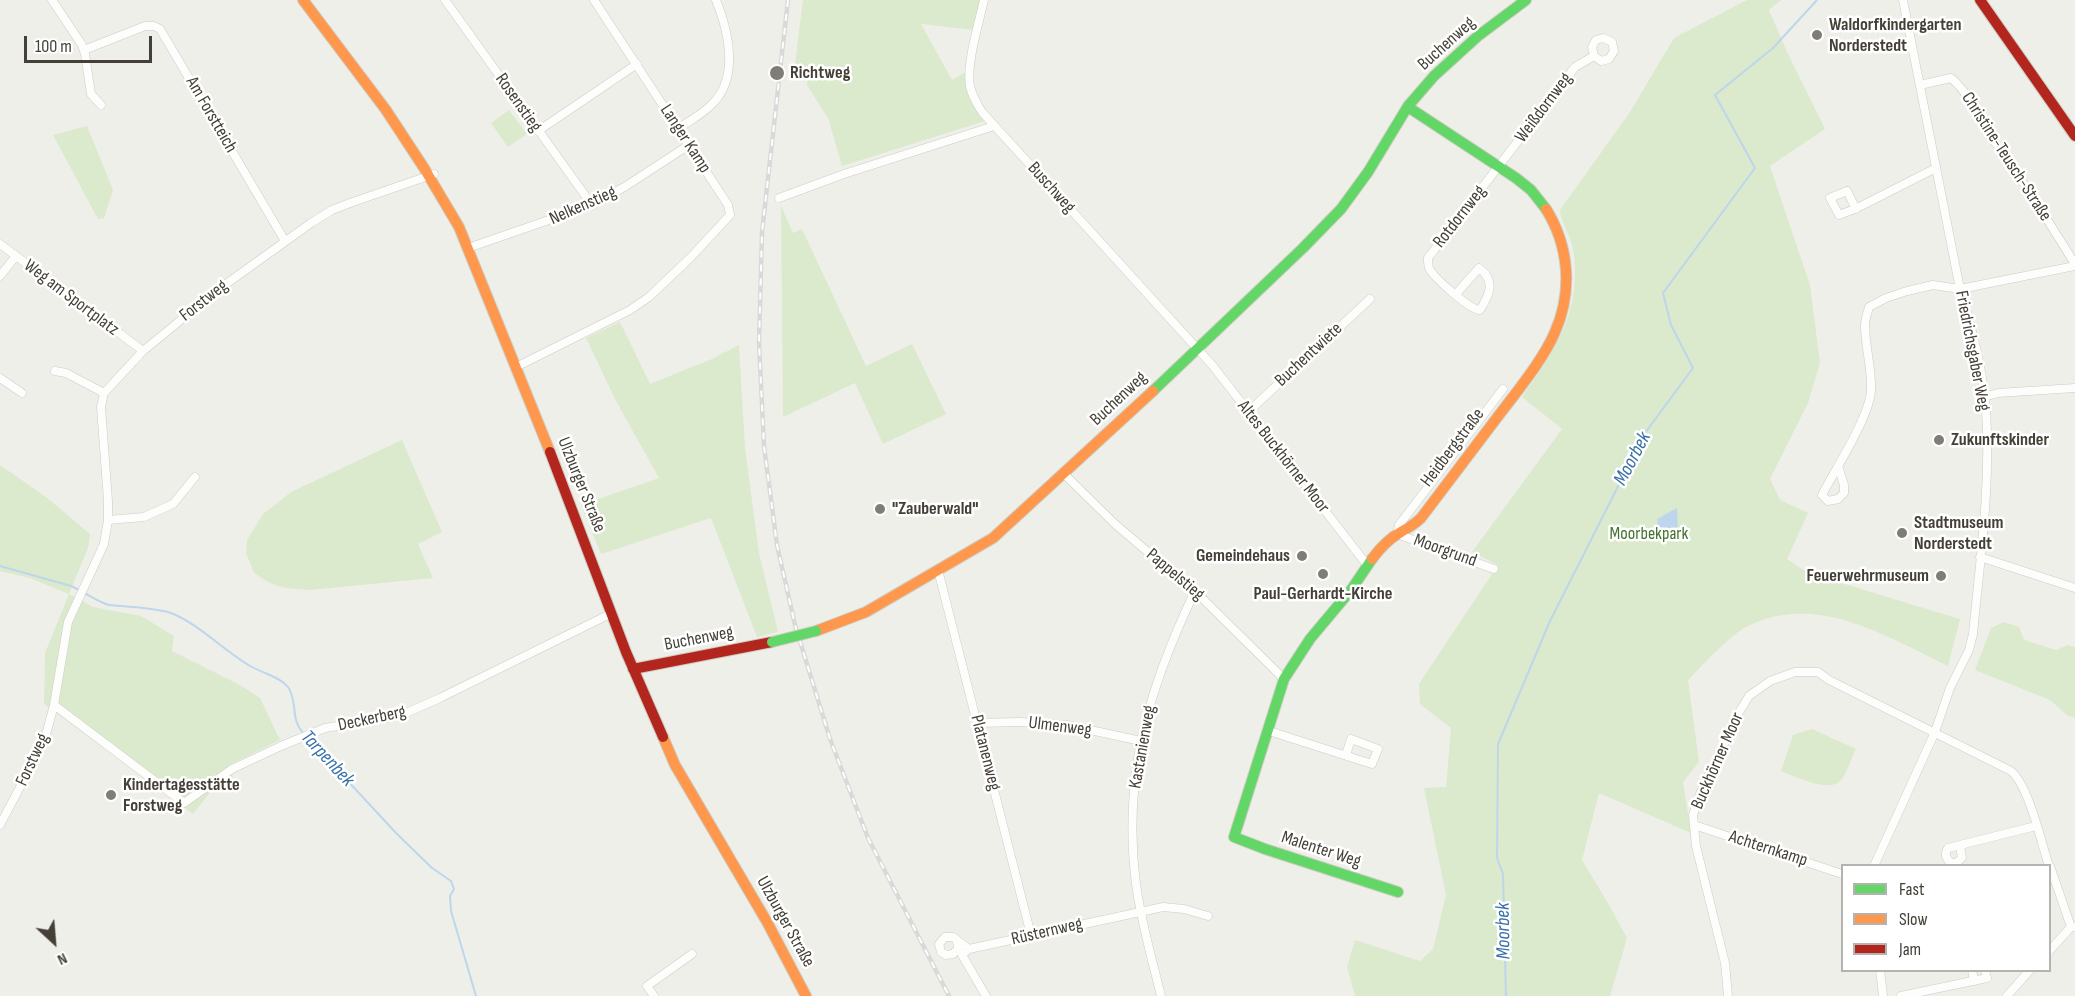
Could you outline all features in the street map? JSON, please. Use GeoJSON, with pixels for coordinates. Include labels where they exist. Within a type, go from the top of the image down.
{"type":"FeatureCollection","features":[{"type":"Feature","properties":{"kind":"street"},"geometry":{"type":"LineString","coordinates":[[52,0],[84,50],[91,94],[101,105]]}},
{"type":"Feature","properties":{"kind":"street","name":"Ulzburger Straße"},"geometry":{"type":"LineString","coordinates":[[303,0],[431,175],[441,194],[468,248],[573,509],[633,669],[679,772],[767,922],[806,996]]}},
{"type":"Feature","properties":{"kind":"street","name":"Rosenstieg"},"geometry":{"type":"LineString","coordinates":[[445,0],[591,205]]}},
{"type":"Feature","properties":{"kind":"street","name":"Langer Kamp"},"geometry":{"type":"LineString","coordinates":[[516,367],[630,310],[649,297],[691,258],[730,215],[728,205],[594,0]]}},
{"type":"Feature","properties":{"kind":"street"},"geometry":{"type":"LineString","coordinates":[[679,128],[710,106],[724,87],[728,76],[730,58],[716,0]]}},
{"type":"Feature","properties":{"kind":"street","name":"Buschweg"},"geometry":{"type":"LineString","coordinates":[[984,0],[970,72],[970,86],[974,100],[994,126],[1198,349]]}},
{"type":"Feature","properties":{"kind":"street","name":"Buchenweg"},"geometry":{"type":"LineString","coordinates":[[633,669],[772,642],[816,631],[866,612],[1004,529],[1198,349],[1318,233],[1343,206],[1375,161],[1408,106],[1452,59],[1526,0]]}},
{"type":"Feature","properties":{"kind":"street","name":"Friedrichsgaber Weg"},"geometry":{"type":"LineString","coordinates":[[1875,864],[1935,732],[1950,688],[1969,650],[1973,634],[1987,486],[1984,397],[1971,324],[1960,289],[1903,0]]}},
{"type":"Feature","properties":{"kind":"street"},"geometry":{"type":"LineString","coordinates":[[1980,0],[2075,136]]}},
{"type":"Feature","properties":{"kind":"street","name":"Am Forstteich"},"geometry":{"type":"LineString","coordinates":[[84,50],[147,25],[160,29],[285,241]]}},
{"type":"Feature","properties":{"kind":"street","name":"Weißdornweg"},"geometry":{"type":"LineString","coordinates":[[1499,166],[1575,67],[1594,56]]}},
{"type":"Feature","properties":{"kind":"street"},"geometry":{"type":"LineString","coordinates":[[538,131],[637,64]]}},
{"type":"Feature","properties":{"kind":"street","name":"Christine-Teusch-Straße"},"geometry":{"type":"LineString","coordinates":[[1838,466],[1860,425],[1871,393],[1871,362],[1865,323],[1869,307],[1886,298],[1933,285],[1960,289],[2075,265],[1958,84],[1951,78],[1920,85]]}},
{"type":"Feature","properties":{"kind":"street","name":"Heidbergstraße"},"geometry":{"type":"LineString","coordinates":[[1234,837],[1284,679],[1310,639],[1351,590],[1367,565],[1387,542],[1416,524],[1548,347],[1561,316],[1567,275],[1565,251],[1560,235],[1543,204],[1531,190],[1499,166],[1408,106]]}},
{"type":"Feature","properties":{"kind":"street"},"geometry":{"type":"LineString","coordinates":[[779,198],[844,174],[994,126]]}},
{"type":"Feature","properties":{"kind":"street","name":"Nelkenstieg"},"geometry":{"type":"LineString","coordinates":[[468,248],[591,205],[626,186],[689,145]]}},
{"type":"Feature","properties":{"kind":"street","name":"Rotdornweg"},"geometry":{"type":"LineString","coordinates":[[1456,294],[1479,268],[1487,274],[1490,287],[1486,300],[1480,310],[1473,310],[1429,269],[1428,258],[1499,166]]}},
{"type":"Feature","properties":{"kind":"street"},"geometry":{"type":"LineString","coordinates":[[1856,208],[1936,168]]}},
{"type":"Feature","properties":{"kind":"street","name":"Forstweg"},"geometry":{"type":"LineString","coordinates":[[0,825],[44,742],[54,705],[68,622],[104,544],[108,501],[101,407],[104,393],[143,351],[214,292],[285,241],[333,210],[378,192],[431,175]]}},
{"type":"Feature","properties":{"kind":"street","name":"Weg am Sportplatz"},"geometry":{"type":"LineString","coordinates":[[0,244],[143,351]]}},
{"type":"Feature","properties":{"kind":"street"},"geometry":{"type":"LineString","coordinates":[[0,276],[16,256]]}},
{"type":"Feature","properties":{"kind":"street","name":"Buchentwiete"},"geometry":{"type":"LineString","coordinates":[[1248,412],[1370,299]]}},
{"type":"Feature","properties":{"kind":"street","name":"Altes Buckhörner Moor"},"geometry":{"type":"LineString","coordinates":[[1198,349],[1367,565]]}},
{"type":"Feature","properties":{"kind":"street"},"geometry":{"type":"LineString","coordinates":[[55,371],[66,373],[104,393]]}},
{"type":"Feature","properties":{"kind":"street"},"geometry":{"type":"LineString","coordinates":[[0,378],[22,393]]}},
{"type":"Feature","properties":{"kind":"street"},"geometry":{"type":"LineString","coordinates":[[1984,397],[1998,393],[2075,388]]}},
{"type":"Feature","properties":{"kind":"street"},"geometry":{"type":"LineString","coordinates":[[1397,534],[1399,525],[1503,389]]}},
{"type":"Feature","properties":{"kind":"street","name":"Pappelstieg"},"geometry":{"type":"LineString","coordinates":[[1064,474],[1123,531],[1195,591],[1284,679]]}},
{"type":"Feature","properties":{"kind":"street"},"geometry":{"type":"LineString","coordinates":[[108,520],[144,517],[174,504],[195,477]]}},
{"type":"Feature","properties":{"kind":"street","name":"Moorgrund"},"geometry":{"type":"LineString","coordinates":[[1397,534],[1494,569]]}},
{"type":"Feature","properties":{"kind":"street"},"geometry":{"type":"LineString","coordinates":[[1980,557],[2075,588]]}},
{"type":"Feature","properties":{"kind":"street","name":"Platanenweg"},"geometry":{"type":"LineString","coordinates":[[938,570],[1031,935]]}},
{"type":"Feature","properties":{"kind":"street","name":"Kastanienweg"},"geometry":{"type":"LineString","coordinates":[[1140,911],[1132,826],[1141,741],[1148,706],[1160,670],[1195,591]]}},
{"type":"Feature","properties":{"kind":"street","name":"Deckerberg"},"geometry":{"type":"LineString","coordinates":[[54,705],[184,803],[232,769],[300,738],[325,728],[399,716],[612,613]]}},
{"type":"Feature","properties":{"kind":"street","name":"Buckhörner Moor"},"geometry":{"type":"LineString","coordinates":[[1728,996],[1725,963],[1696,846],[1695,811],[1738,714],[1749,696],[1770,681],[1795,672],[1818,672],[1829,680],[2011,771],[2024,788],[2048,864]]}},
{"type":"Feature","properties":{"kind":"street","name":"Ulmenweg"},"geometry":{"type":"LineString","coordinates":[[978,723],[1018,722],[1067,725],[1141,741]]}},
{"type":"Feature","properties":{"kind":"street"},"geometry":{"type":"LineString","coordinates":[[1269,731],[1346,755]]}},
{"type":"Feature","properties":{"kind":"street","name":"Achternkamp"},"geometry":{"type":"LineString","coordinates":[[1694,825],[1841,874]]}},
{"type":"Feature","properties":{"kind":"street"},"geometry":{"type":"LineString","coordinates":[[1959,846],[1962,858],[1957,864],[1949,861],[1946,853],[1948,848],[2036,826]]}},
{"type":"Feature","properties":{"kind":"street","name":"Malenter Weg"},"geometry":{"type":"LineString","coordinates":[[1234,837],[1398,892]]}},
{"type":"Feature","properties":{"kind":"street","name":"Buckhörner Moor"},"geometry":{"type":"LineString","coordinates":[[2051,871],[2073,927]]}},
{"type":"Feature","properties":{"kind":"street","name":"Rüsternweg"},"geometry":{"type":"LineString","coordinates":[[953,954],[1162,907],[1184,909],[1208,916]]}},
{"type":"Feature","properties":{"kind":"street"},"geometry":{"type":"LineString","coordinates":[[1140,911],[1161,996]]}},
{"type":"Feature","properties":{"kind":"street"},"geometry":{"type":"LineString","coordinates":[[2051,948],[2073,927]]}},
{"type":"Feature","properties":{"kind":"street"},"geometry":{"type":"LineString","coordinates":[[957,940],[958,949],[953,954],[943,954],[940,950],[939,944],[945,937],[952,937],[957,940],[969,949],[962,955],[986,996]]}},
{"type":"Feature","properties":{"kind":"street"},"geometry":{"type":"LineString","coordinates":[[654,996],[647,986],[692,954]]}},
{"type":"Feature","properties":{"kind":"street"},"geometry":{"type":"LineString","coordinates":[[1880,972],[1883,996]]}},
{"type":"Feature","properties":{"kind":"street"},"geometry":{"type":"LineString","coordinates":[[1972,972],[1974,981]]}},
{"type":"Feature","properties":{"kind":"street"},"geometry":{"type":"LineString","coordinates":[[1901,996],[1987,978],[1986,972]]}},
{"type":"Feature","properties":{"kind":"street"},"geometry":{"type":"LineString","coordinates":[[2007,996],[2028,972]]}},
{"type":"Feature","properties":{"kind":"green space"},"geometry":{"type":"Polygon","coordinates":[[[803,0],[980,0],[974,30],[921,24],[952,80],[966,72],[971,98],[985,121],[842,166],[828,118],[807,85],[808,75],[795,64],[803,0]]]}},
{"type":"Feature","properties":{"kind":"green space","name":"Moorbekpark"},"geometry":{"type":"Polygon","coordinates":[[[1747,0],[1781,0],[1769,10],[1825,129],[1770,166],[1810,285],[1820,363],[1808,403],[1770,479],[1780,500],[1808,513],[1787,559],[1808,573],[1960,619],[1948,666],[1877,632],[1827,616],[1801,614],[1776,616],[1750,625],[1726,642],[1688,680],[1699,762],[1683,782],[1691,833],[1599,793],[1582,860],[1627,938],[1610,996],[1355,996],[1347,967],[1355,940],[1420,961],[1433,949],[1446,895],[1424,788],[1446,787],[1451,728],[1420,704],[1419,684],[1498,565],[1472,552],[1562,429],[1522,397],[1545,363],[1564,328],[1574,291],[1573,249],[1560,210],[1630,112],[1674,38],[1747,0]]]}},
{"type":"Feature","properties":{"kind":"green space"},"geometry":{"type":"Polygon","coordinates":[[[509,110],[527,134],[508,147],[491,123],[509,110]]]}},
{"type":"Feature","properties":{"kind":"green space"},"geometry":{"type":"Polygon","coordinates":[[[87,126],[113,190],[104,218],[98,219],[53,135],[87,126]]]}},
{"type":"Feature","properties":{"kind":"green space"},"geometry":{"type":"Polygon","coordinates":[[[781,206],[793,233],[802,229],[866,366],[912,344],[946,414],[883,444],[855,383],[783,417],[781,206]]]}},
{"type":"Feature","properties":{"kind":"green space"},"geometry":{"type":"Polygon","coordinates":[[[620,322],[650,384],[712,359],[739,345],[745,448],[759,553],[778,632],[757,637],[711,518],[601,554],[581,505],[659,478],[616,401],[586,338],[620,322]]]}},
{"type":"Feature","properties":{"kind":"green space"},"geometry":{"type":"Polygon","coordinates":[[[402,440],[442,532],[418,544],[433,578],[310,590],[285,588],[270,583],[254,573],[246,553],[247,540],[263,514],[291,492],[402,440]]]}},
{"type":"Feature","properties":{"kind":"green space"},"geometry":{"type":"Polygon","coordinates":[[[0,465],[46,497],[90,534],[88,548],[69,594],[30,578],[0,571],[0,465]]]}},
{"type":"Feature","properties":{"kind":"green space"},"geometry":{"type":"Polygon","coordinates":[[[69,594],[93,607],[141,616],[174,636],[172,651],[242,686],[260,698],[280,740],[227,766],[233,777],[216,785],[193,814],[44,704],[45,653],[69,594]]]}},
{"type":"Feature","properties":{"kind":"green space"},"geometry":{"type":"Polygon","coordinates":[[[2004,622],[2019,627],[2024,640],[2056,650],[2068,645],[2075,647],[2075,718],[2067,715],[2050,700],[1975,670],[1991,628],[2004,622]]]}},
{"type":"Feature","properties":{"kind":"green space"},"geometry":{"type":"Polygon","coordinates":[[[1812,729],[1856,749],[1846,773],[1836,784],[1812,783],[1781,771],[1793,735],[1812,729]]]}},
{"type":"Feature","properties":{"kind":"water"},"geometry":{"type":"Polygon","coordinates":[[[1677,508],[1678,529],[1674,530],[1671,538],[1653,536],[1657,519],[1677,508]]]}},
{"type":"Feature","properties":{"kind":"waterway","name":"Moorbek"},"geometry":{"type":"LineString","coordinates":[[1506,996],[1503,874],[1497,858],[1498,744],[1550,621],[1645,433],[1693,368],[1671,325],[1663,293],[1755,168],[1715,95],[1773,48],[1817,0]]}},
{"type":"Feature","properties":{"kind":"waterway","name":"Tarpenbek"},"geometry":{"type":"LineString","coordinates":[[0,566],[79,590]]}},
{"type":"Feature","properties":{"kind":"waterway","name":"Tarpenbek"},"geometry":{"type":"LineString","coordinates":[[84,593],[109,605],[153,609],[179,616],[242,661],[281,680],[291,692],[297,722],[303,733]]}},
{"type":"Feature","properties":{"kind":"waterway","name":"Tarpenbek"},"geometry":{"type":"LineString","coordinates":[[307,737],[396,833],[432,868],[451,881],[454,889],[450,896],[451,911],[476,996]]}},
{"type":"Feature","properties":{"kind":"railway"},"geometry":{"type":"LineString","coordinates":[[788,0],[762,232],[759,343],[764,446],[777,545],[795,625],[830,739],[868,838],[949,996]]}},
{"type":"Feature","properties":{"kind":"traffic: fast"},"geometry":{"type":"LineString","coordinates":[[1153,391],[1341,209],[1368,172],[1408,106],[1434,76],[1478,36],[1526,0]]}},
{"type":"Feature","properties":{"kind":"traffic: fast"},"geometry":{"type":"LineString","coordinates":[[1408,107],[1516,178],[1531,190],[1546,209]]}},
{"type":"Feature","properties":{"kind":"traffic: fast"},"geometry":{"type":"LineString","coordinates":[[1372,559],[1351,590],[1310,639],[1284,679],[1234,837],[1398,892]]}},
{"type":"Feature","properties":{"kind":"traffic: fast"},"geometry":{"type":"LineString","coordinates":[[772,642],[816,631]]}},
{"type":"Feature","properties":{"kind":"traffic: slow"},"geometry":{"type":"LineString","coordinates":[[303,0],[386,110],[459,227],[550,452]]}},
{"type":"Feature","properties":{"kind":"traffic: slow"},"geometry":{"type":"LineString","coordinates":[[1372,559],[1389,540],[1421,518],[1528,377],[1550,343],[1561,316],[1566,269],[1560,238],[1546,209]]}},
{"type":"Feature","properties":{"kind":"traffic: slow"},"geometry":{"type":"LineString","coordinates":[[816,631],[866,612],[993,538],[1153,391]]}},
{"type":"Feature","properties":{"kind":"traffic: slow"},"geometry":{"type":"LineString","coordinates":[[663,737],[675,765],[767,922],[806,996]]}},
{"type":"Feature","properties":{"kind":"traffic: jam"},"geometry":{"type":"LineString","coordinates":[[1980,0],[2075,136]]}},
{"type":"Feature","properties":{"kind":"traffic: jam"},"geometry":{"type":"LineString","coordinates":[[550,452],[626,652],[663,737]]}},
{"type":"Feature","properties":{"kind":"traffic: jam"},"geometry":{"type":"LineString","coordinates":[[633,669],[772,642]]}},
{"type":"Feature","properties":{"kind":"place","name":"Waldorfkindergarten Norderstedt"},"geometry":{"type":"Point","coordinates":[1817,35]}},
{"type":"Feature","properties":{"kind":"place","name":"Richtweg"},"geometry":{"type":"Point","coordinates":[777,73]}},
{"type":"Feature","properties":{"kind":"place","name":"Zukunftskinder"},"geometry":{"type":"Point","coordinates":[1939,440]}},
{"type":"Feature","properties":{"kind":"place","name":"\"Zauberwald\""},"geometry":{"type":"Point","coordinates":[880,509]}},
{"type":"Feature","properties":{"kind":"place","name":"Stadtmuseum Norderstedt"},"geometry":{"type":"Point","coordinates":[1902,533]}},
{"type":"Feature","properties":{"kind":"place","name":"Gemeindehaus"},"geometry":{"type":"Point","coordinates":[1302,556]}},
{"type":"Feature","properties":{"kind":"place","name":"Paul-Gerhardt-Kirche"},"geometry":{"type":"Point","coordinates":[1323,574]}},
{"type":"Feature","properties":{"kind":"place","name":"Feuerwehrmuseum"},"geometry":{"type":"Point","coordinates":[1941,576]}},
{"type":"Feature","properties":{"kind":"place","name":"Kindertagesstätte Forstweg"},"geometry":{"type":"Point","coordinates":[111,795]}}]}
